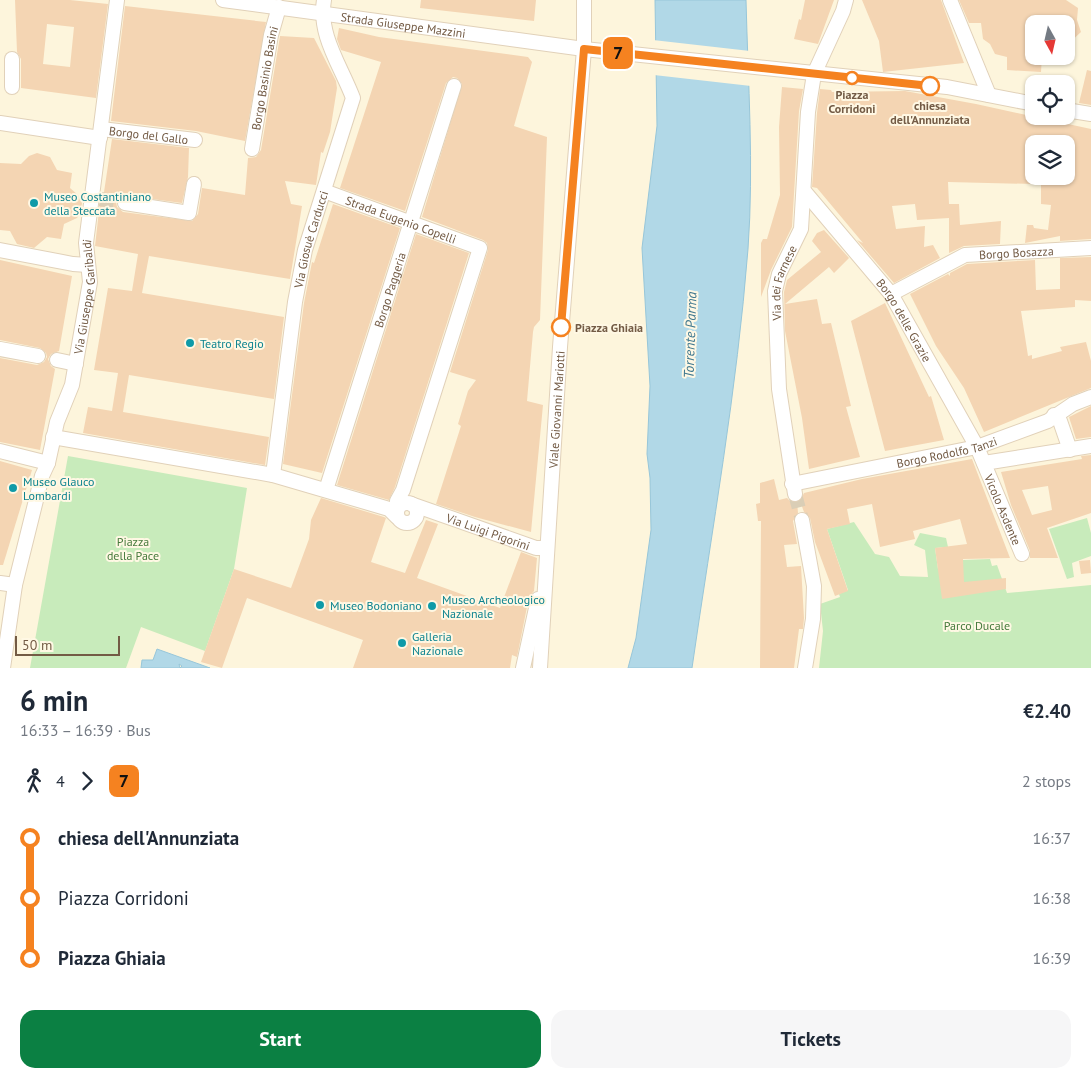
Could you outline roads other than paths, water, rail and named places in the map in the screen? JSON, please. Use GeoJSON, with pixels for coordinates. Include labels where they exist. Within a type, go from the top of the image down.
{"type":"FeatureCollection","features":[{"type":"Feature","properties":{"kind":"street","name":"Via Giuseppe Garibaldi"},"geometry":{"type":"LineString","coordinates":[[3,668],[15,585],[58,417],[71,390],[76,364],[90,282],[86,248],[96,199],[100,134],[118,0]]}},
{"type":"Feature","properties":{"kind":"street","name":"Strada Giuseppe Mazzini"},"geometry":{"type":"LineString","coordinates":[[223,0],[278,7],[323,6],[584,49],[946,87],[1025,102]]}},
{"type":"Feature","properties":{"kind":"street","name":"Viale Giovanni Mariotti"},"geometry":{"type":"LineString","coordinates":[[540,668],[545,602],[545,555],[584,49],[584,0]]}},
{"type":"Feature","properties":{"kind":"street","name":"Via dei Farnese"},"geometry":{"type":"LineString","coordinates":[[794,489],[780,389],[774,296],[779,274],[801,229],[808,112],[814,74],[844,11],[846,0]]}},
{"type":"Feature","properties":{"kind":"street"},"geometry":{"type":"LineString","coordinates":[[950,0],[989,95]]}},
{"type":"Feature","properties":{"kind":"street","name":"Via Giosuè Carducci"},"geometry":{"type":"LineString","coordinates":[[273,474],[295,302],[305,250],[353,98],[345,76],[328,44],[323,6]]}},
{"type":"Feature","properties":{"kind":"street","name":"Borgo Basinio Basini"},"geometry":{"type":"LineString","coordinates":[[252,149],[271,35],[278,7]]}},
{"type":"Feature","properties":{"kind":"street"},"geometry":{"type":"LineString","coordinates":[[12,59],[12,87]]}},
{"type":"Feature","properties":{"kind":"street","name":"Borgo Paggeria"},"geometry":{"type":"LineString","coordinates":[[326,490],[454,88]]}},
{"type":"Feature","properties":{"kind":"street"},"geometry":{"type":"LineString","coordinates":[[1075,111],[1091,114]]}},
{"type":"Feature","properties":{"kind":"street","name":"Borgo del Gallo"},"geometry":{"type":"LineString","coordinates":[[2,124],[100,134],[195,140]]}},
{"type":"Feature","properties":{"kind":"street"},"geometry":{"type":"LineString","coordinates":[[125,203],[189,213],[194,184]]}},
{"type":"Feature","properties":{"kind":"street","name":"Strada Eugenio Copelli"},"geometry":{"type":"LineString","coordinates":[[324,191],[480,248],[403,490],[397,500],[403,509]]}},
{"type":"Feature","properties":{"kind":"street","name":"Borgo delle Grazie"},"geometry":{"type":"LineString","coordinates":[[804,191],[891,294],[977,447],[984,463]]}},
{"type":"Feature","properties":{"kind":"street","name":"Borgo Bosazza"},"geometry":{"type":"LineString","coordinates":[[891,294],[966,255],[1091,248]]}},
{"type":"Feature","properties":{"kind":"street"},"geometry":{"type":"LineString","coordinates":[[0,250],[73,264],[88,265]]}},
{"type":"Feature","properties":{"kind":"street"},"geometry":{"type":"LineString","coordinates":[[0,349],[38,356]]}},
{"type":"Feature","properties":{"kind":"street"},"geometry":{"type":"LineString","coordinates":[[57,360],[76,364]]}},
{"type":"Feature","properties":{"kind":"street","name":"Borgo Rodolfo Tanzi"},"geometry":{"type":"LineString","coordinates":[[794,489],[977,447],[1048,421],[1072,404],[1091,397]]}},
{"type":"Feature","properties":{"kind":"street"},"geometry":{"type":"LineString","coordinates":[[1054,416],[1060,421],[1070,450]]}},
{"type":"Feature","properties":{"kind":"street"},"geometry":{"type":"LineString","coordinates":[[53,437],[273,474],[326,490]]}},
{"type":"Feature","properties":{"kind":"street"},"geometry":{"type":"LineString","coordinates":[[984,463],[1091,446]]}},
{"type":"Feature","properties":{"kind":"street"},"geometry":{"type":"LineString","coordinates":[[0,451],[48,462]]}},
{"type":"Feature","properties":{"kind":"street","name":"Vicolo Asdente"},"geometry":{"type":"LineString","coordinates":[[984,463],[1022,554]]}},
{"type":"Feature","properties":{"kind":"street","name":"Via Luigi Pigorini"},"geometry":{"type":"LineString","coordinates":[[326,490],[391,510],[403,509],[433,514],[536,548],[545,555]]}},
{"type":"Feature","properties":{"kind":"street","name":"Via Luigi Pigorini"},"geometry":{"type":"LineString","coordinates":[[403,509],[404,523],[411,522],[415,518],[433,514]]}},
{"type":"Feature","properties":{"kind":"street"},"geometry":{"type":"LineString","coordinates":[[802,520],[814,586],[813,619],[805,668]]}},
{"type":"Feature","properties":{"kind":"street","name":"Viale Giovanni Mariotti"},"geometry":{"type":"LineString","coordinates":[[523,668],[545,555]]}},
{"type":"Feature","properties":{"kind":"street"},"geometry":{"type":"LineString","coordinates":[[0,583],[15,585]]}},
{"type":"Feature","properties":{"kind":"water","name":"Torrente Parma"},"geometry":{"type":"Polygon","coordinates":[[[655,0],[746,0],[751,156],[748,249],[731,407],[692,668],[628,668],[636,638],[651,530],[650,478],[647,454],[650,386],[642,248],[657,126],[655,0]]]}},
{"type":"Feature","properties":{"kind":"water"},"geometry":{"type":"Polygon","coordinates":[[[157,649],[210,668],[180,668],[141,668],[142,660],[153,660],[157,649]]]}},
{"type":"Feature","properties":{"kind":"tunnel"},"geometry":{"type":"LineString","coordinates":[[100,199],[125,203]]}},
{"type":"Feature","properties":{"kind":"tunnel"},"geometry":{"type":"LineString","coordinates":[[795,494],[802,520]]}},
{"type":"Feature","properties":{"kind":"place","name":"Piazza Corridoni"},"geometry":{"type":"Point","coordinates":[852,78]}},
{"type":"Feature","properties":{"kind":"place","name":"chiesa dell'Annunziata"},"geometry":{"type":"Point","coordinates":[930,86]}},
{"type":"Feature","properties":{"kind":"place","name":"Museo Costantiniano della Steccata"},"geometry":{"type":"Point","coordinates":[34,203]}},
{"type":"Feature","properties":{"kind":"place","name":"Piazza Ghiaia"},"geometry":{"type":"Point","coordinates":[561,327]}},
{"type":"Feature","properties":{"kind":"place","name":"Teatro Regio"},"geometry":{"type":"Point","coordinates":[190,343]}},
{"type":"Feature","properties":{"kind":"place","name":"Museo Glauco Lombardi"},"geometry":{"type":"Point","coordinates":[13,488]}},
{"type":"Feature","properties":{"kind":"place","name":"Museo Bodoniano"},"geometry":{"type":"Point","coordinates":[320,605]}},
{"type":"Feature","properties":{"kind":"place","name":"Museo Archeologico Nazionale"},"geometry":{"type":"Point","coordinates":[432,606]}},
{"type":"Feature","properties":{"kind":"place","name":"Galleria Nazionale"},"geometry":{"type":"Point","coordinates":[402,643]}},
{"type":"Feature","properties":{"kind":"park label","name":"Piazza della Pace"},"geometry":{"type":"Point","coordinates":[133,548]}},
{"type":"Feature","properties":{"kind":"park label","name":"Parco Ducale"},"geometry":{"type":"Point","coordinates":[977,625]}}]}
